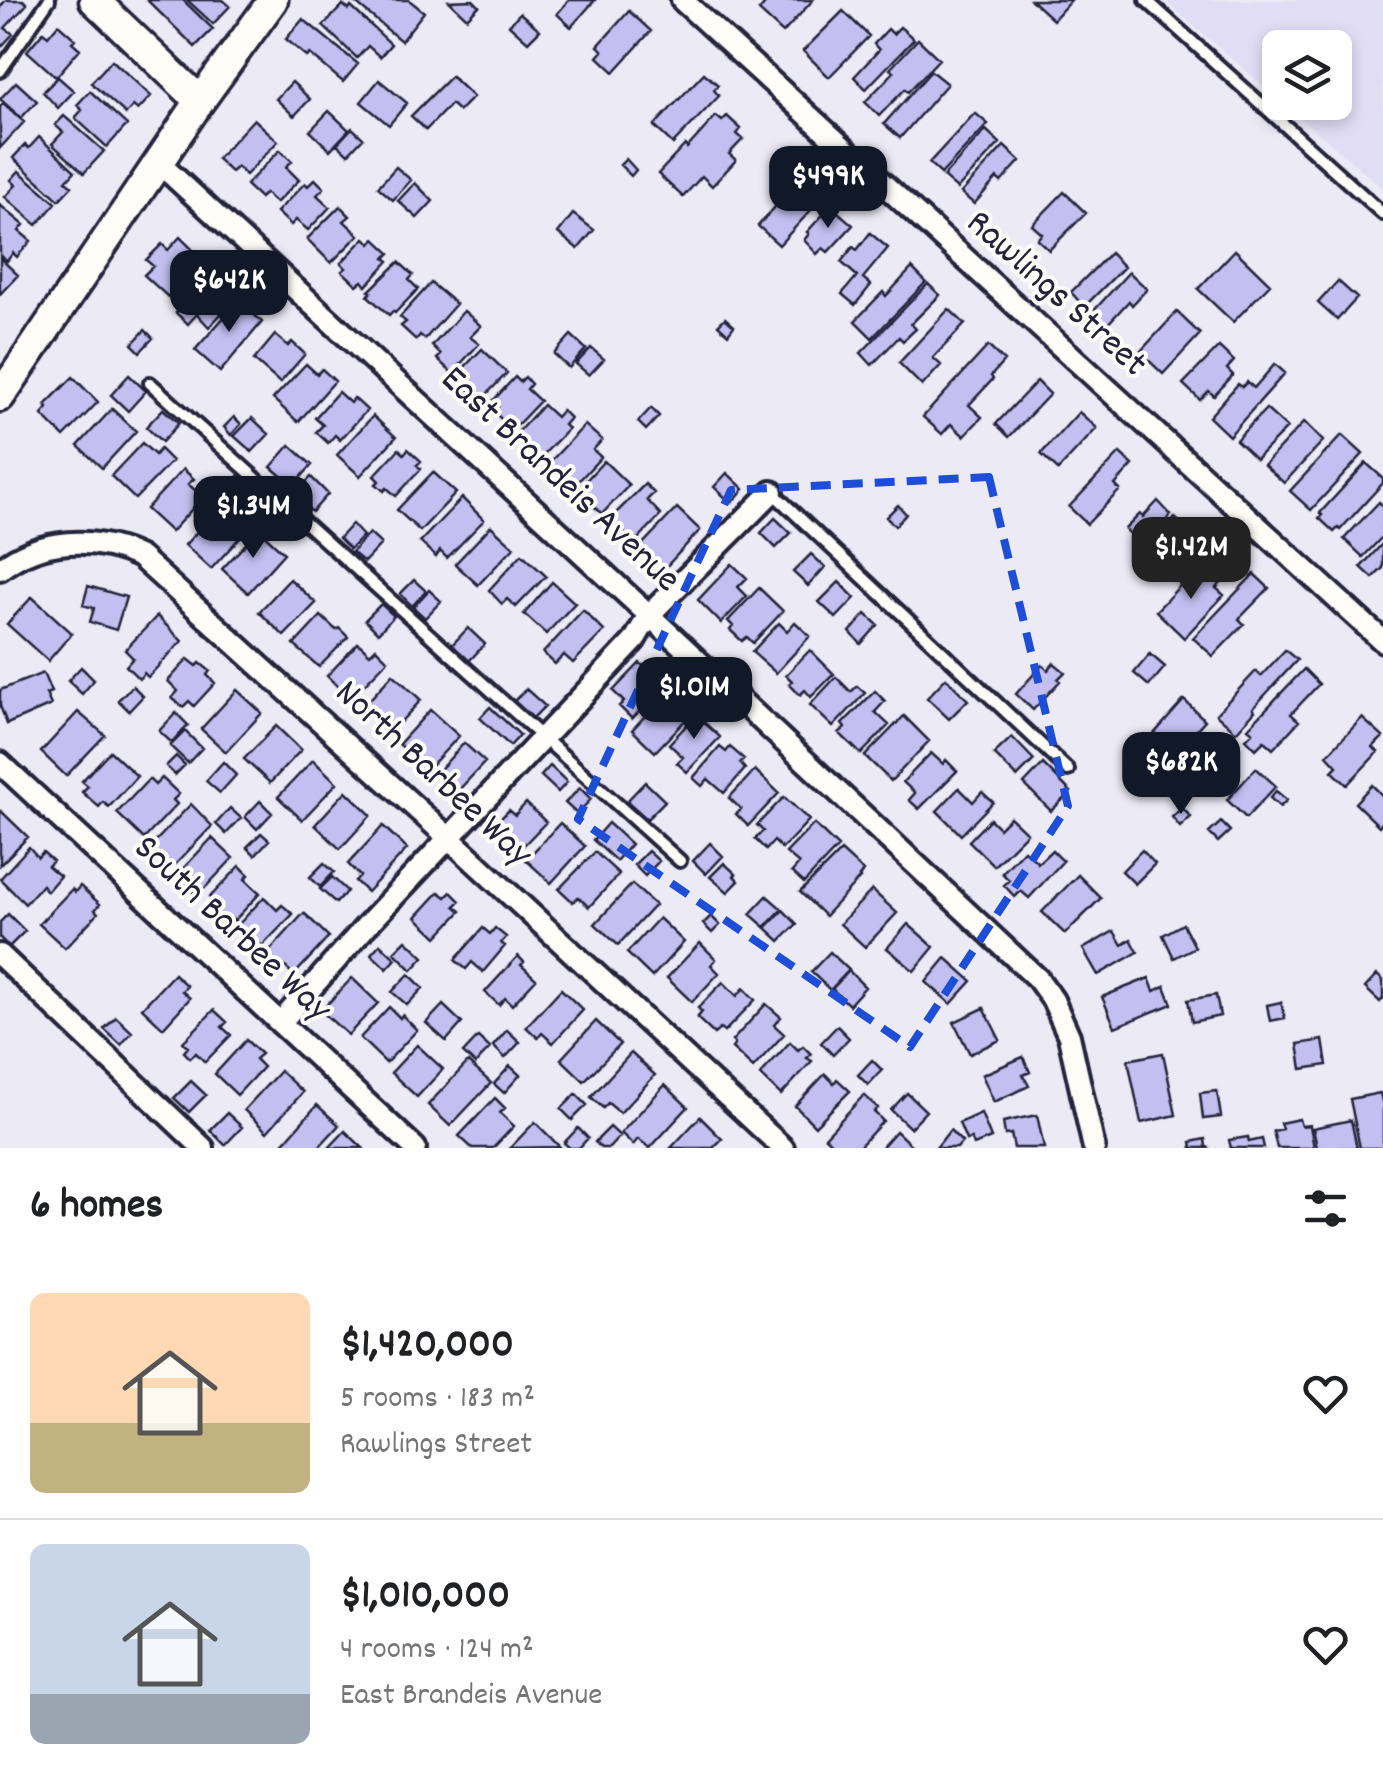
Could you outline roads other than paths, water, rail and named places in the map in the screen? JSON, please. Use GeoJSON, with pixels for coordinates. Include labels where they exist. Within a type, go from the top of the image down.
{"type":"FeatureCollection","features":[{"type":"Feature","properties":{"kind":"main road"},"geometry":{"type":"LineString","coordinates":[[94,0],[200,101]]}},
{"type":"Feature","properties":{"kind":"main road"},"geometry":{"type":"LineString","coordinates":[[0,397],[273,0]]}},
{"type":"Feature","properties":{"kind":"street","name":"Rawlings Street"},"geometry":{"type":"LineString","coordinates":[[682,0],[1383,641]]}},
{"type":"Feature","properties":{"kind":"street","name":"East Brandeis Avenue"},"geometry":{"type":"LineString","coordinates":[[159,164],[1038,979],[1070,1036],[1094,1148]]}},
{"type":"Feature","properties":{"kind":"street"},"geometry":{"type":"LineString","coordinates":[[280,1022],[634,640],[649,615],[772,492]]}},
{"type":"Feature","properties":{"kind":"street","name":"North Barbee Way"},"geometry":{"type":"LineString","coordinates":[[0,569],[14,558],[78,542],[98,542],[140,556],[783,1148]]}},
{"type":"Feature","properties":{"kind":"street","name":"South Barbee Way"},"geometry":{"type":"LineString","coordinates":[[0,763],[415,1148]]}},
{"type":"Feature","properties":{"kind":"street"},"geometry":{"type":"LineString","coordinates":[[0,955],[204,1148]]}},
{"type":"Feature","properties":{"kind":"lane"},"geometry":{"type":"LineString","coordinates":[[0,71],[49,0]]}},
{"type":"Feature","properties":{"kind":"lane"},"geometry":{"type":"LineString","coordinates":[[1146,0],[1383,214]]}},
{"type":"Feature","properties":{"kind":"lane"},"geometry":{"type":"LineString","coordinates":[[150,384],[680,861]]}},
{"type":"Feature","properties":{"kind":"lane"},"geometry":{"type":"LineString","coordinates":[[772,492],[1068,770]]}}]}
